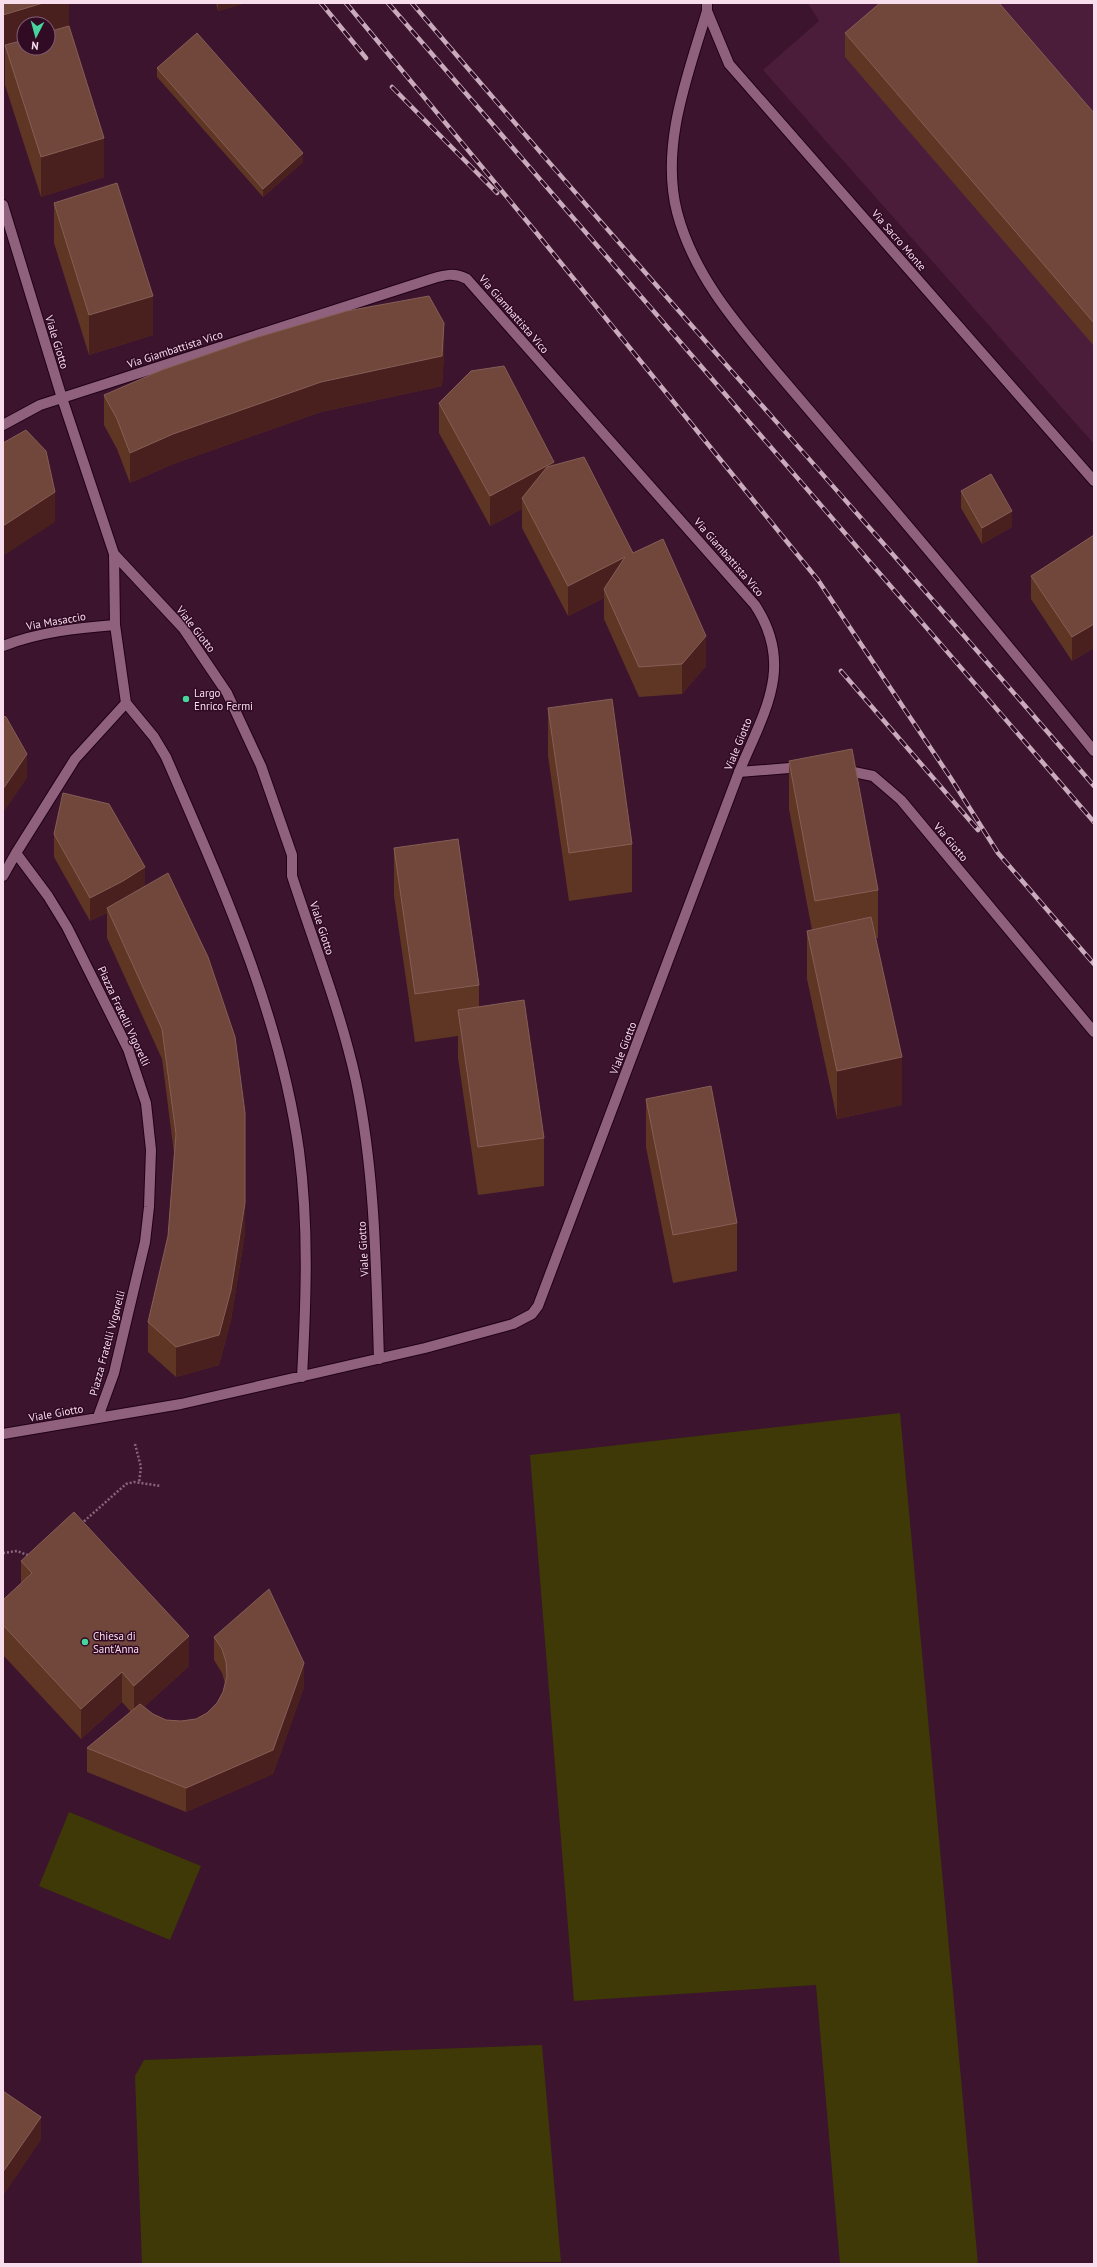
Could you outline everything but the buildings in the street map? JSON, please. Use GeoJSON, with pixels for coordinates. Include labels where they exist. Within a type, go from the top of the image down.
{"type":"FeatureCollection","features":[{"type":"Feature","properties":{"kind":"street","name":"Via Sacro Monte"},"geometry":{"type":"LineString","coordinates":[[707,7],[728,64],[1094,481]]}},
{"type":"Feature","properties":{"kind":"street"},"geometry":{"type":"LineString","coordinates":[[707,7],[682,96],[674,137],[672,178],[677,211],[687,243],[701,274],[752,342],[883,496],[1094,751]]}},
{"type":"Feature","properties":{"kind":"street","name":"Viale Giotto"},"geometry":{"type":"LineString","coordinates":[[3,204],[62,398],[114,554],[115,625],[126,703]]}},
{"type":"Feature","properties":{"kind":"street","name":"Via Giambattista Vico"},"geometry":{"type":"LineString","coordinates":[[3,425],[40,405],[431,279],[450,274],[459,275],[467,279],[755,605],[769,631],[775,659]]}},
{"type":"Feature","properties":{"kind":"street","name":"Viale Giotto"},"geometry":{"type":"LineString","coordinates":[[114,554],[182,628],[227,693],[261,766],[292,855],[292,876],[347,1047],[362,1116],[370,1182],[379,1359]]}},
{"type":"Feature","properties":{"kind":"street","name":"Via Masaccio"},"geometry":{"type":"LineString","coordinates":[[3,646],[39,635],[80,628],[115,625]]}},
{"type":"Feature","properties":{"kind":"street","name":"Viale Giotto"},"geometry":{"type":"LineString","coordinates":[[3,1434],[182,1404],[302,1377],[379,1359],[513,1324],[532,1314],[538,1306],[739,772],[765,709],[774,676],[775,659]]}},
{"type":"Feature","properties":{"kind":"street"},"geometry":{"type":"LineString","coordinates":[[3,876],[75,759],[126,703],[154,737],[166,758],[228,901],[264,1002],[286,1084],[299,1151],[304,1217],[306,1288],[302,1377]]}},
{"type":"Feature","properties":{"kind":"street"},"geometry":{"type":"LineString","coordinates":[[739,772],[794,767],[815,768]]}},
{"type":"Feature","properties":{"kind":"street","name":"Via Giotto"},"geometry":{"type":"LineString","coordinates":[[836,769],[873,776],[901,800],[1094,1032]]}},
{"type":"Feature","properties":{"kind":"street","name":"Piazza Fratelli Vigorelli"},"geometry":{"type":"LineString","coordinates":[[16,853],[48,896],[84,960],[128,1049],[146,1103],[151,1150],[149,1200],[145,1242],[114,1373],[98,1417]]}},
{"type":"Feature","properties":{"kind":"path"},"geometry":{"type":"LineString","coordinates":[[135,1444],[140,1467],[139,1484]]}},
{"type":"Feature","properties":{"kind":"path"},"geometry":{"type":"LineString","coordinates":[[78,1527],[126,1484],[161,1486]]}},
{"type":"Feature","properties":{"kind":"path"},"geometry":{"type":"LineString","coordinates":[[3,1553],[17,1551],[31,1556]]}},
{"type":"Feature","properties":{"kind":"shaded area"},"geometry":{"type":"Polygon","coordinates":[[[808,3],[1094,3],[1094,444],[763,70],[819,21],[808,3]]]}},
{"type":"Feature","properties":{"kind":"shaded area"},"geometry":{"type":"Polygon","coordinates":[[[900,1413],[978,2264],[840,2264],[816,1985],[574,2001],[530,1455],[900,1413]]]}},
{"type":"Feature","properties":{"kind":"shaded area"},"geometry":{"type":"Polygon","coordinates":[[[69,1812],[201,1866],[170,1940],[39,1886],[69,1812]]]}},
{"type":"Feature","properties":{"kind":"shaded area"},"geometry":{"type":"Polygon","coordinates":[[[542,2045],[561,2262],[142,2264],[135,2076],[144,2060],[542,2045]]]}},
{"type":"Feature","properties":{"kind":"railway"},"geometry":{"type":"LineString","coordinates":[[321,3],[366,58]]}},
{"type":"Feature","properties":{"kind":"railway"},"geometry":{"type":"LineString","coordinates":[[346,3],[535,231],[818,580],[950,777],[998,853],[1094,964]]}},
{"type":"Feature","properties":{"kind":"railway"},"geometry":{"type":"LineString","coordinates":[[388,3],[1094,822]]}},
{"type":"Feature","properties":{"kind":"railway"},"geometry":{"type":"LineString","coordinates":[[412,3],[581,200],[1094,786]]}},
{"type":"Feature","properties":{"kind":"railway"},"geometry":{"type":"LineString","coordinates":[[392,87],[497,193]]}},
{"type":"Feature","properties":{"kind":"railway"},"geometry":{"type":"LineString","coordinates":[[841,671],[978,830]]}},
{"type":"Feature","properties":{"kind":"place","name":"Largo Enrico Fermi"},"geometry":{"type":"Point","coordinates":[186,699]}},
{"type":"Feature","properties":{"kind":"place","name":"Chiesa di Sant'Anna"},"geometry":{"type":"Point","coordinates":[85,1642]}}]}
